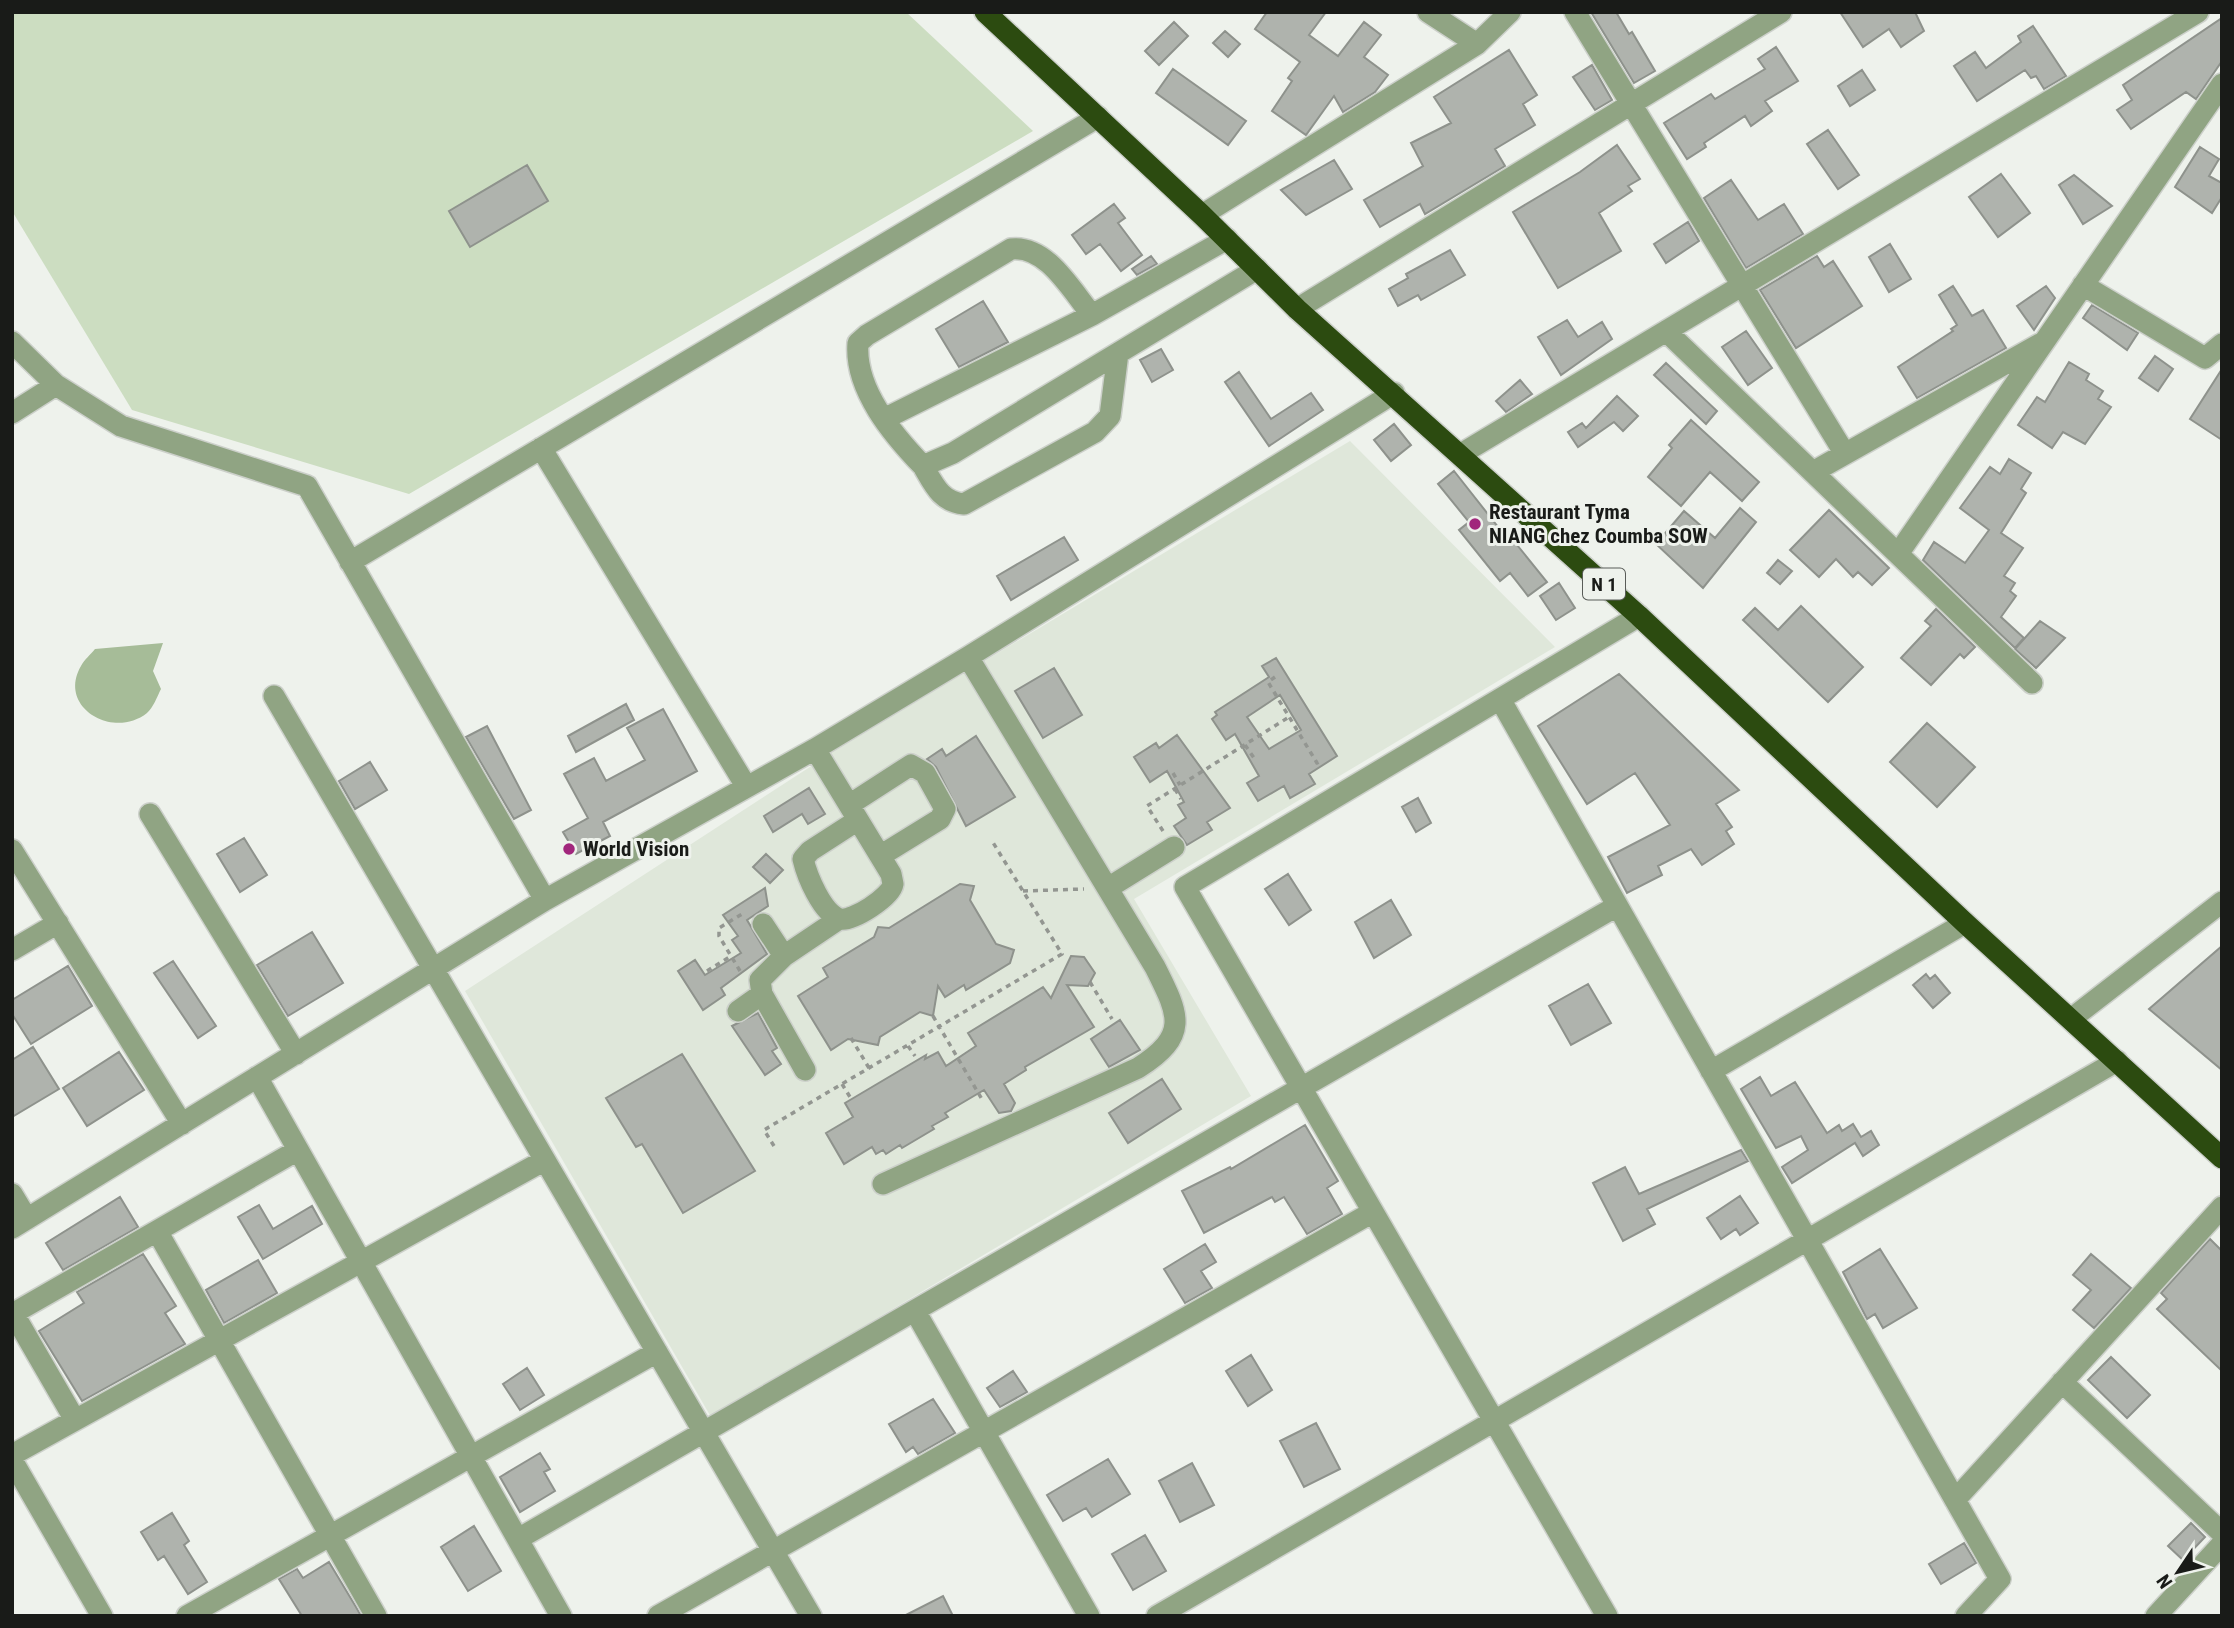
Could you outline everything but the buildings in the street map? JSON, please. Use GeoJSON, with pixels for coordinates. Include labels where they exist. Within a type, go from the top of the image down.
{"type":"FeatureCollection","features":[{"type":"Feature","properties":{"kind":"highway","name":"N 1"},"geometry":{"type":"LineString","coordinates":[[985,12],[1202,215],[1297,309],[1394,393],[1639,616],[1965,923],[2222,1158]]}},
{"type":"Feature","properties":{"kind":"street"},"geometry":{"type":"LineString","coordinates":[[1428,12],[1477,44]]}},
{"type":"Feature","properties":{"kind":"street"},"geometry":{"type":"LineString","coordinates":[[1202,215],[1477,44],[1510,12]]}},
{"type":"Feature","properties":{"kind":"street"},"geometry":{"type":"LineString","coordinates":[[1575,12],[1845,454]]}},
{"type":"Feature","properties":{"kind":"street"},"geometry":{"type":"LineString","coordinates":[[1297,309],[1780,12]]}},
{"type":"Feature","properties":{"kind":"street"},"geometry":{"type":"LineString","coordinates":[[1461,454],[2198,12]]}},
{"type":"Feature","properties":{"kind":"street"},"geometry":{"type":"LineString","coordinates":[[1898,554],[2222,84]]}},
{"type":"Feature","properties":{"kind":"street"},"geometry":{"type":"LineString","coordinates":[[350,562],[1098,117]]}},
{"type":"Feature","properties":{"kind":"street"},"geometry":{"type":"LineString","coordinates":[[884,419],[1092,315],[1227,239]]}},
{"type":"Feature","properties":{"kind":"street"},"geometry":{"type":"LineString","coordinates":[[1092,315],[1045,259],[1024,247],[1011,248],[858,343],[856,360],[876,407],[901,444],[923,466],[937,491],[952,503],[964,504],[1096,432],[1110,416],[1118,353]]}},
{"type":"Feature","properties":{"kind":"street"},"geometry":{"type":"LineString","coordinates":[[923,466],[953,453],[1256,269]]}},
{"type":"Feature","properties":{"kind":"street"},"geometry":{"type":"LineString","coordinates":[[2083,285],[2206,358],[2222,344]]}},
{"type":"Feature","properties":{"kind":"street"},"geometry":{"type":"LineString","coordinates":[[1666,331],[2032,683]]}},
{"type":"Feature","properties":{"kind":"street"},"geometry":{"type":"LineString","coordinates":[[12,342],[56,385],[121,426],[307,486],[545,900]]}},
{"type":"Feature","properties":{"kind":"street"},"geometry":{"type":"LineString","coordinates":[[1813,472],[2043,342]]}},
{"type":"Feature","properties":{"kind":"street"},"geometry":{"type":"LineString","coordinates":[[12,413],[56,385]]}},
{"type":"Feature","properties":{"kind":"street"},"geometry":{"type":"LineString","coordinates":[[12,1194],[20,1223],[545,900],[815,749],[968,657],[1394,393]]}},
{"type":"Feature","properties":{"kind":"street"},"geometry":{"type":"LineString","coordinates":[[541,448],[746,786]]}},
{"type":"Feature","properties":{"kind":"street"},"geometry":{"type":"LineString","coordinates":[[1607,1616],[1185,887],[1639,616]]}},
{"type":"Feature","properties":{"kind":"street"},"geometry":{"type":"LineString","coordinates":[[883,1184],[1138,1068],[1164,1051],[1175,1028],[1173,1004],[1155,967],[968,657]]}},
{"type":"Feature","properties":{"kind":"street"},"geometry":{"type":"LineString","coordinates":[[274,696],[811,1616]]}},
{"type":"Feature","properties":{"kind":"street"},"geometry":{"type":"LineString","coordinates":[[1500,699],[2000,1579],[1972,1614]]}},
{"type":"Feature","properties":{"kind":"street"},"geometry":{"type":"LineString","coordinates":[[805,1070],[759,996],[760,980],[784,956],[839,919],[850,919],[887,895],[893,884],[891,874],[815,749]]}},
{"type":"Feature","properties":{"kind":"street"},"geometry":{"type":"LineString","coordinates":[[839,919],[828,909],[806,873],[803,859],[911,765],[925,773],[945,809],[940,819],[880,856]]}},
{"type":"Feature","properties":{"kind":"street"},"geometry":{"type":"LineString","coordinates":[[150,814],[296,1054]]}},
{"type":"Feature","properties":{"kind":"street"},"geometry":{"type":"LineString","coordinates":[[1108,888],[1174,848]]}},
{"type":"Feature","properties":{"kind":"street"},"geometry":{"type":"LineString","coordinates":[[12,850],[182,1124]]}},
{"type":"Feature","properties":{"kind":"street"},"geometry":{"type":"LineString","coordinates":[[2071,1019],[2222,902]]}},
{"type":"Feature","properties":{"kind":"street"},"geometry":{"type":"LineString","coordinates":[[518,1539],[1617,906]]}},
{"type":"Feature","properties":{"kind":"street"},"geometry":{"type":"LineString","coordinates":[[12,950],[58,923]]}},
{"type":"Feature","properties":{"kind":"street"},"geometry":{"type":"LineString","coordinates":[[1711,1071],[1965,923]]}},
{"type":"Feature","properties":{"kind":"street"},"geometry":{"type":"LineString","coordinates":[[763,924],[784,956]]}},
{"type":"Feature","properties":{"kind":"street"},"geometry":{"type":"LineString","coordinates":[[738,1011],[759,996]]}},
{"type":"Feature","properties":{"kind":"street"},"geometry":{"type":"LineString","coordinates":[[1157,1616],[2117,1061]]}},
{"type":"Feature","properties":{"kind":"street"},"geometry":{"type":"LineString","coordinates":[[257,1077],[561,1616]]}},
{"type":"Feature","properties":{"kind":"street"},"geometry":{"type":"LineString","coordinates":[[75,1420],[13,1312],[298,1150]]}},
{"type":"Feature","properties":{"kind":"street"},"geometry":{"type":"LineString","coordinates":[[12,1455],[545,1160]]}},
{"type":"Feature","properties":{"kind":"street"},"geometry":{"type":"LineString","coordinates":[[1955,1500],[2222,1207]]}},
{"type":"Feature","properties":{"kind":"street"},"geometry":{"type":"LineString","coordinates":[[658,1616],[1373,1212]]}},
{"type":"Feature","properties":{"kind":"street"},"geometry":{"type":"LineString","coordinates":[[157,1231],[376,1616]]}},
{"type":"Feature","properties":{"kind":"street"},"geometry":{"type":"LineString","coordinates":[[915,1311],[1089,1616]]}},
{"type":"Feature","properties":{"kind":"street"},"geometry":{"type":"LineString","coordinates":[[187,1616],[657,1352]]}},
{"type":"Feature","properties":{"kind":"street"},"geometry":{"type":"LineString","coordinates":[[2062,1382],[2222,1533]]}},
{"type":"Feature","properties":{"kind":"street"},"geometry":{"type":"LineString","coordinates":[[12,1461],[102,1616]]}},
{"type":"Feature","properties":{"kind":"street"},"geometry":{"type":"LineString","coordinates":[[2157,1616],[2222,1544]]}},
{"type":"Feature","properties":{"kind":"path"},"geometry":{"type":"LineString","coordinates":[[1275,677],[1268,682],[1317,763],[1322,760]]}},
{"type":"Feature","properties":{"kind":"path"},"geometry":{"type":"LineString","coordinates":[[1174,848],[1147,806],[1289,717]]}},
{"type":"Feature","properties":{"kind":"path"},"geometry":{"type":"LineString","coordinates":[[1245,744],[1254,758]]}},
{"type":"Feature","properties":{"kind":"path"},"geometry":{"type":"LineString","coordinates":[[1173,773],[1180,785]]}},
{"type":"Feature","properties":{"kind":"path"},"geometry":{"type":"LineString","coordinates":[[1174,789],[1181,799]]}},
{"type":"Feature","properties":{"kind":"path"},"geometry":{"type":"LineString","coordinates":[[774,1146],[764,1130],[1062,954],[992,841]]}},
{"type":"Feature","properties":{"kind":"path"},"geometry":{"type":"LineString","coordinates":[[1023,891],[1108,888]]}},
{"type":"Feature","properties":{"kind":"path"},"geometry":{"type":"LineString","coordinates":[[759,996],[719,936],[719,928],[741,914],[763,924]]}},
{"type":"Feature","properties":{"kind":"path"},"geometry":{"type":"LineString","coordinates":[[706,971],[731,956]]}},
{"type":"Feature","properties":{"kind":"path"},"geometry":{"type":"LineString","coordinates":[[1090,982],[1112,1019]]}},
{"type":"Feature","properties":{"kind":"path"},"geometry":{"type":"LineString","coordinates":[[933,1016],[983,1101]]}},
{"type":"Feature","properties":{"kind":"path"},"geometry":{"type":"LineString","coordinates":[[851,1038],[869,1068]]}},
{"type":"Feature","properties":{"kind":"path"},"geometry":{"type":"LineString","coordinates":[[907,1045],[915,1056]]}},
{"type":"Feature","properties":{"kind":"path"},"geometry":{"type":"LineString","coordinates":[[842,1084],[850,1097]]}},
{"type":"Feature","properties":{"kind":"shaded area"},"geometry":{"type":"Polygon","coordinates":[[[12,12],[906,12],[1033,131],[409,494],[132,410],[12,211],[12,12]]]}},
{"type":"Feature","properties":{"kind":"shaded area"},"geometry":{"type":"Polygon","coordinates":[[[1350,441],[1555,647],[1134,899],[1251,1096],[711,1417],[465,991],[833,752],[1350,441]]]}},
{"type":"Feature","properties":{"kind":"shaded area"},"geometry":{"type":"Polygon","coordinates":[[[163,643],[153,671],[161,689],[147,713],[119,723],[105,721],[82,706],[76,694],[76,681],[82,664],[95,649],[163,643]]]}},
{"type":"Feature","properties":{"kind":"place","name":"Restaurant Tyma NIANG chez Coumba SOW"},"geometry":{"type":"Point","coordinates":[1475,524]}},
{"type":"Feature","properties":{"kind":"place","name":"World Vision"},"geometry":{"type":"Point","coordinates":[569,849]}}]}
